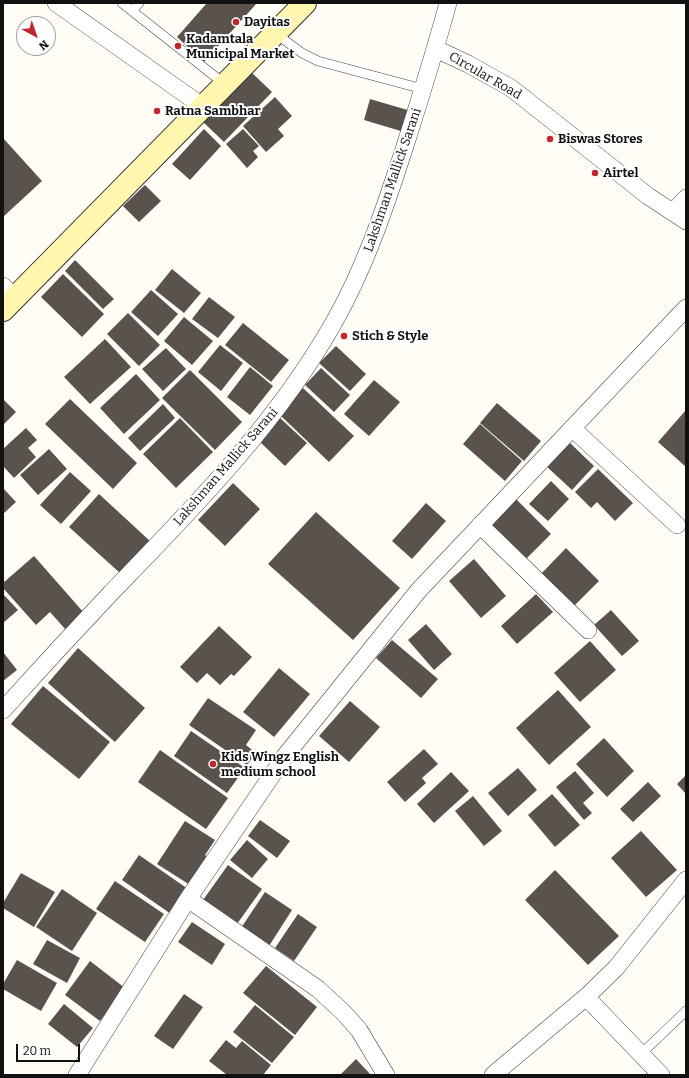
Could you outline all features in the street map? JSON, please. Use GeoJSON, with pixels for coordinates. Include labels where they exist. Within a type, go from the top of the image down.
{"type":"FeatureCollection","features":[{"type":"Feature","properties":{"kind":"street"},"geometry":{"type":"LineString","coordinates":[[56,3],[199,104]]}},
{"type":"Feature","properties":{"kind":"street"},"geometry":{"type":"LineString","coordinates":[[6,295],[199,104],[289,3]]}},
{"type":"Feature","properties":{"kind":"street"},"geometry":{"type":"LineString","coordinates":[[221,81],[306,3]]}},
{"type":"Feature","properties":{"kind":"street","name":"Lakshman Mallick Sarani"},"geometry":{"type":"LineString","coordinates":[[3,710],[54,653],[191,511],[258,433],[304,372],[353,288],[382,220],[436,49],[448,3]]}},
{"type":"Feature","properties":{"kind":"street","name":"Circular Road"},"geometry":{"type":"LineString","coordinates":[[436,49],[468,64],[511,88],[648,196],[679,216]]}},
{"type":"Feature","properties":{"kind":"street"},"geometry":{"type":"LineString","coordinates":[[679,216],[686,198]]}},
{"type":"Feature","properties":{"kind":"street"},"geometry":{"type":"LineString","coordinates":[[77,1075],[188,899],[285,756],[419,590],[686,308]]}},
{"type":"Feature","properties":{"kind":"street"},"geometry":{"type":"LineString","coordinates":[[572,428],[677,525]]}},
{"type":"Feature","properties":{"kind":"street"},"geometry":{"type":"LineString","coordinates":[[480,525],[588,630]]}},
{"type":"Feature","properties":{"kind":"street"},"geometry":{"type":"LineString","coordinates":[[493,1075],[586,997],[616,968],[686,880]]}},
{"type":"Feature","properties":{"kind":"street"},"geometry":{"type":"LineString","coordinates":[[188,899],[318,989],[343,1012],[359,1030],[386,1075]]}},
{"type":"Feature","properties":{"kind":"street"},"geometry":{"type":"LineString","coordinates":[[586,997],[661,1075]]}},
{"type":"Feature","properties":{"kind":"lane"},"geometry":{"type":"LineString","coordinates":[[122,3],[221,81]]}},
{"type":"Feature","properties":{"kind":"lane"},"geometry":{"type":"LineString","coordinates":[[132,11],[139,3]]}},
{"type":"Feature","properties":{"kind":"lane"},"geometry":{"type":"LineString","coordinates":[[275,33],[302,53],[318,62],[423,89]]}},
{"type":"Feature","properties":{"kind":"lane"},"geometry":{"type":"LineString","coordinates":[[641,1054],[686,1011]]}},
{"type":"Feature","properties":{"kind":"building"},"geometry":{"type":"Polygon","coordinates":[[[207,3],[257,3],[204,62],[177,37],[207,3]]]}},
{"type":"Feature","properties":{"kind":"building"},"geometry":{"type":"Polygon","coordinates":[[[249,70],[272,92],[224,142],[201,120],[249,70]]]}},
{"type":"Feature","properties":{"kind":"building"},"geometry":{"type":"Polygon","coordinates":[[[275,97],[292,116],[278,129],[284,136],[266,152],[243,126],[275,97]]]}},
{"type":"Feature","properties":{"kind":"building"},"geometry":{"type":"Polygon","coordinates":[[[370,99],[411,111],[404,132],[364,120],[370,99]]]}},
{"type":"Feature","properties":{"kind":"building"},"geometry":{"type":"Polygon","coordinates":[[[204,129],[221,146],[190,180],[172,164],[204,129]]]}},
{"type":"Feature","properties":{"kind":"building"},"geometry":{"type":"Polygon","coordinates":[[[243,129],[259,146],[253,151],[258,157],[247,168],[226,144],[243,129]]]}},
{"type":"Feature","properties":{"kind":"building"},"geometry":{"type":"Polygon","coordinates":[[[3,138],[42,181],[3,217],[3,138]]]}},
{"type":"Feature","properties":{"kind":"building"},"geometry":{"type":"Polygon","coordinates":[[[145,185],[161,201],[139,222],[123,206],[145,185]]]}},
{"type":"Feature","properties":{"kind":"building"},"geometry":{"type":"Polygon","coordinates":[[[75,260],[114,299],[103,309],[65,271],[75,260]]]}},
{"type":"Feature","properties":{"kind":"building"},"geometry":{"type":"Polygon","coordinates":[[[172,269],[201,293],[184,313],[155,290],[172,269]]]}},
{"type":"Feature","properties":{"kind":"building"},"geometry":{"type":"Polygon","coordinates":[[[63,274],[104,314],[82,337],[41,297],[63,274]]]}},
{"type":"Feature","properties":{"kind":"building"},"geometry":{"type":"Polygon","coordinates":[[[151,290],[178,314],[158,336],[131,312],[151,290]]]}},
{"type":"Feature","properties":{"kind":"building"},"geometry":{"type":"Polygon","coordinates":[[[209,297],[235,317],[218,338],[192,319],[209,297]]]}},
{"type":"Feature","properties":{"kind":"building"},"geometry":{"type":"Polygon","coordinates":[[[128,313],[160,345],[139,366],[107,334],[128,313]]]}},
{"type":"Feature","properties":{"kind":"building"},"geometry":{"type":"Polygon","coordinates":[[[184,317],[213,341],[192,365],[164,341],[184,317]]]}},
{"type":"Feature","properties":{"kind":"building"},"geometry":{"type":"Polygon","coordinates":[[[243,323],[289,360],[271,382],[225,345],[243,323]]]}},
{"type":"Feature","properties":{"kind":"building"},"geometry":{"type":"Polygon","coordinates":[[[105,339],[131,367],[90,404],[64,377],[105,339]]]}},
{"type":"Feature","properties":{"kind":"building"},"geometry":{"type":"Polygon","coordinates":[[[220,345],[243,363],[221,391],[198,372],[220,345]]]}},
{"type":"Feature","properties":{"kind":"building"},"geometry":{"type":"Polygon","coordinates":[[[336,346],[366,374],[350,391],[319,363],[336,346]]]}},
{"type":"Feature","properties":{"kind":"building"},"geometry":{"type":"Polygon","coordinates":[[[166,348],[186,369],[163,391],[142,369],[166,348]]]}},
{"type":"Feature","properties":{"kind":"building"},"geometry":{"type":"Polygon","coordinates":[[[250,367],[273,386],[250,415],[227,397],[250,367]]]}},
{"type":"Feature","properties":{"kind":"building"},"geometry":{"type":"Polygon","coordinates":[[[321,368],[350,395],[334,412],[305,385],[321,368]]]}},
{"type":"Feature","properties":{"kind":"building"},"geometry":{"type":"Polygon","coordinates":[[[190,370],[242,422],[215,450],[162,398],[190,370]]]}},
{"type":"Feature","properties":{"kind":"building"},"geometry":{"type":"Polygon","coordinates":[[[136,374],[160,400],[124,434],[100,408],[136,374]]]}},
{"type":"Feature","properties":{"kind":"building"},"geometry":{"type":"Polygon","coordinates":[[[374,380],[400,402],[369,436],[344,414],[374,380]]]}},
{"type":"Feature","properties":{"kind":"building"},"geometry":{"type":"Polygon","coordinates":[[[303,388],[354,436],[329,462],[279,414],[303,388]]]}},
{"type":"Feature","properties":{"kind":"building"},"geometry":{"type":"Polygon","coordinates":[[[3,399],[16,412],[3,425],[3,399]]]}},
{"type":"Feature","properties":{"kind":"building"},"geometry":{"type":"Polygon","coordinates":[[[70,399],[137,463],[113,489],[45,424],[70,399]]]}},
{"type":"Feature","properties":{"kind":"building"},"geometry":{"type":"Polygon","coordinates":[[[497,403],[541,441],[524,461],[480,423],[497,403]]]}},
{"type":"Feature","properties":{"kind":"building"},"geometry":{"type":"Polygon","coordinates":[[[163,404],[175,418],[140,451],[128,438],[163,404]]]}},
{"type":"Feature","properties":{"kind":"building"},"geometry":{"type":"Polygon","coordinates":[[[686,410],[686,467],[658,442],[686,410]]]}},
{"type":"Feature","properties":{"kind":"building"},"geometry":{"type":"Polygon","coordinates":[[[279,417],[307,443],[285,466],[258,440],[279,417]]]}},
{"type":"Feature","properties":{"kind":"building"},"geometry":{"type":"Polygon","coordinates":[[[180,418],[213,452],[176,488],[143,454],[180,418]]]}},
{"type":"Feature","properties":{"kind":"building"},"geometry":{"type":"Polygon","coordinates":[[[480,424],[522,461],[505,481],[463,444],[480,424]]]}},
{"type":"Feature","properties":{"kind":"building"},"geometry":{"type":"Polygon","coordinates":[[[26,428],[37,440],[28,448],[36,457],[14,478],[3,466],[3,449],[26,428]]]}},
{"type":"Feature","properties":{"kind":"building"},"geometry":{"type":"Polygon","coordinates":[[[568,441],[594,466],[572,490],[545,465],[568,441]]]}},
{"type":"Feature","properties":{"kind":"building"},"geometry":{"type":"Polygon","coordinates":[[[49,449],[67,469],[38,495],[20,475],[49,449]]]}},
{"type":"Feature","properties":{"kind":"building"},"geometry":{"type":"Polygon","coordinates":[[[598,469],[633,503],[615,521],[597,502],[591,508],[575,492],[598,469]]]}},
{"type":"Feature","properties":{"kind":"building"},"geometry":{"type":"Polygon","coordinates":[[[70,472],[91,491],[61,524],[40,505],[70,472]]]}},
{"type":"Feature","properties":{"kind":"building"},"geometry":{"type":"Polygon","coordinates":[[[551,481],[569,499],[548,521],[529,504],[551,481]]]}},
{"type":"Feature","properties":{"kind":"building"},"geometry":{"type":"Polygon","coordinates":[[[233,483],[260,509],[225,546],[198,520],[233,483]]]}},
{"type":"Feature","properties":{"kind":"building"},"geometry":{"type":"Polygon","coordinates":[[[3,488],[16,502],[3,514],[3,488]]]}},
{"type":"Feature","properties":{"kind":"building"},"geometry":{"type":"Polygon","coordinates":[[[99,494],[150,541],[120,573],[69,527],[99,494]]]}},
{"type":"Feature","properties":{"kind":"building"},"geometry":{"type":"Polygon","coordinates":[[[515,498],[551,534],[524,561],[488,526],[515,498]]]}},
{"type":"Feature","properties":{"kind":"building"},"geometry":{"type":"Polygon","coordinates":[[[426,503],[446,521],[412,559],[392,541],[426,503]]]}},
{"type":"Feature","properties":{"kind":"building"},"geometry":{"type":"Polygon","coordinates":[[[316,512],[400,588],[353,640],[268,564],[316,512]]]}},
{"type":"Feature","properties":{"kind":"building"},"geometry":{"type":"Polygon","coordinates":[[[566,548],[599,581],[573,607],[541,574],[566,548]]]}},
{"type":"Feature","properties":{"kind":"building"},"geometry":{"type":"Polygon","coordinates":[[[34,556],[85,614],[66,630],[50,612],[36,625],[3,588],[3,583],[34,556]]]}},
{"type":"Feature","properties":{"kind":"building"},"geometry":{"type":"Polygon","coordinates":[[[474,559],[506,596],[481,618],[449,581],[474,559]]]}},
{"type":"Feature","properties":{"kind":"building"},"geometry":{"type":"Polygon","coordinates":[[[3,594],[18,610],[3,623],[3,594]]]}},
{"type":"Feature","properties":{"kind":"building"},"geometry":{"type":"Polygon","coordinates":[[[536,594],[553,612],[517,644],[501,626],[536,594]]]}},
{"type":"Feature","properties":{"kind":"building"},"geometry":{"type":"Polygon","coordinates":[[[611,610],[639,641],[622,656],[594,625],[611,610]]]}},
{"type":"Feature","properties":{"kind":"building"},"geometry":{"type":"Polygon","coordinates":[[[426,624],[452,654],[434,670],[408,640],[426,624]]]}},
{"type":"Feature","properties":{"kind":"building"},"geometry":{"type":"Polygon","coordinates":[[[219,626],[252,657],[234,676],[231,674],[220,685],[207,673],[197,683],[180,667],[219,626]]]}},
{"type":"Feature","properties":{"kind":"building"},"geometry":{"type":"Polygon","coordinates":[[[392,640],[438,679],[421,698],[376,658],[392,640]]]}},
{"type":"Feature","properties":{"kind":"building"},"geometry":{"type":"Polygon","coordinates":[[[590,641],[616,670],[580,702],[554,673],[590,641]]]}},
{"type":"Feature","properties":{"kind":"building"},"geometry":{"type":"Polygon","coordinates":[[[78,648],[145,708],[115,742],[48,683],[78,648]]]}},
{"type":"Feature","properties":{"kind":"building"},"geometry":{"type":"Polygon","coordinates":[[[3,652],[17,670],[3,681],[3,652]]]}},
{"type":"Feature","properties":{"kind":"building"},"geometry":{"type":"Polygon","coordinates":[[[279,668],[310,694],[274,737],[243,712],[279,668]]]}},
{"type":"Feature","properties":{"kind":"building"},"geometry":{"type":"Polygon","coordinates":[[[43,686],[110,742],[79,779],[11,724],[43,686]]]}},
{"type":"Feature","properties":{"kind":"building"},"geometry":{"type":"Polygon","coordinates":[[[558,690],[591,727],[549,765],[516,728],[558,690]]]}},
{"type":"Feature","properties":{"kind":"building"},"geometry":{"type":"Polygon","coordinates":[[[208,698],[256,730],[246,745],[256,753],[247,765],[189,725],[208,698]]]}},
{"type":"Feature","properties":{"kind":"building"},"geometry":{"type":"Polygon","coordinates":[[[350,701],[380,727],[349,762],[319,736],[350,701]]]}},
{"type":"Feature","properties":{"kind":"building"},"geometry":{"type":"Polygon","coordinates":[[[191,731],[245,768],[227,793],[174,756],[191,731]]]}},
{"type":"Feature","properties":{"kind":"building"},"geometry":{"type":"Polygon","coordinates":[[[604,738],[634,771],[607,797],[576,764],[604,738]]]}},
{"type":"Feature","properties":{"kind":"building"},"geometry":{"type":"Polygon","coordinates":[[[424,749],[438,764],[422,778],[426,783],[405,802],[387,782],[424,749]]]}},
{"type":"Feature","properties":{"kind":"building"},"geometry":{"type":"Polygon","coordinates":[[[160,750],[228,798],[206,829],[138,782],[160,750]]]}},
{"type":"Feature","properties":{"kind":"building"},"geometry":{"type":"Polygon","coordinates":[[[518,768],[537,790],[508,816],[488,793],[518,768]]]}},
{"type":"Feature","properties":{"kind":"building"},"geometry":{"type":"Polygon","coordinates":[[[575,771],[594,793],[583,803],[592,813],[584,820],[556,787],[575,771]]]}},
{"type":"Feature","properties":{"kind":"building"},"geometry":{"type":"Polygon","coordinates":[[[451,772],[469,791],[434,823],[417,804],[451,772]]]}},
{"type":"Feature","properties":{"kind":"building"},"geometry":{"type":"Polygon","coordinates":[[[686,775],[686,794],[677,784],[686,775]]]}},
{"type":"Feature","properties":{"kind":"building"},"geometry":{"type":"Polygon","coordinates":[[[648,782],[661,796],[633,822],[620,809],[648,782]]]}},
{"type":"Feature","properties":{"kind":"building"},"geometry":{"type":"Polygon","coordinates":[[[552,794],[580,825],[555,847],[528,815],[552,794]]]}},
{"type":"Feature","properties":{"kind":"building"},"geometry":{"type":"Polygon","coordinates":[[[473,796],[502,831],[484,846],[455,811],[473,796]]]}},
{"type":"Feature","properties":{"kind":"building"},"geometry":{"type":"Polygon","coordinates":[[[260,820],[290,841],[277,858],[248,836],[260,820]]]}},
{"type":"Feature","properties":{"kind":"building"},"geometry":{"type":"Polygon","coordinates":[[[185,821],[215,840],[205,855],[208,857],[190,885],[157,864],[185,821]]]}},
{"type":"Feature","properties":{"kind":"building"},"geometry":{"type":"Polygon","coordinates":[[[641,831],[677,870],[646,897],[611,858],[641,831]]]}},
{"type":"Feature","properties":{"kind":"building"},"geometry":{"type":"Polygon","coordinates":[[[247,840],[268,859],[252,878],[230,860],[247,840]]]}},
{"type":"Feature","properties":{"kind":"building"},"geometry":{"type":"Polygon","coordinates":[[[139,855],[188,889],[171,914],[122,880],[139,855]]]}},
{"type":"Feature","properties":{"kind":"building"},"geometry":{"type":"Polygon","coordinates":[[[228,865],[262,889],[237,924],[203,900],[228,865]]]}},
{"type":"Feature","properties":{"kind":"building"},"geometry":{"type":"Polygon","coordinates":[[[555,870],[619,936],[588,965],[525,900],[555,870]]]}},
{"type":"Feature","properties":{"kind":"building"},"geometry":{"type":"Polygon","coordinates":[[[21,873],[55,892],[34,927],[3,908],[3,903],[21,873]]]}},
{"type":"Feature","properties":{"kind":"building"},"geometry":{"type":"Polygon","coordinates":[[[115,881],[164,914],[145,942],[96,909],[115,881]]]}},
{"type":"Feature","properties":{"kind":"building"},"geometry":{"type":"Polygon","coordinates":[[[62,889],[97,913],[72,951],[36,927],[62,889]]]}},
{"type":"Feature","properties":{"kind":"building"},"geometry":{"type":"Polygon","coordinates":[[[265,892],[292,910],[269,946],[241,928],[265,892]]]}},
{"type":"Feature","properties":{"kind":"building"},"geometry":{"type":"Polygon","coordinates":[[[298,914],[317,927],[294,961],[275,948],[298,914]]]}},
{"type":"Feature","properties":{"kind":"building"},"geometry":{"type":"Polygon","coordinates":[[[192,922],[225,944],[212,965],[178,942],[192,922]]]}},
{"type":"Feature","properties":{"kind":"building"},"geometry":{"type":"Polygon","coordinates":[[[47,940],[80,958],[67,983],[33,964],[47,940]]]}},
{"type":"Feature","properties":{"kind":"building"},"geometry":{"type":"Polygon","coordinates":[[[17,960],[57,983],[41,1011],[3,989],[3,984],[17,960]]]}},
{"type":"Feature","properties":{"kind":"building"},"geometry":{"type":"Polygon","coordinates":[[[90,961],[125,988],[100,1021],[65,995],[90,961]]]}},
{"type":"Feature","properties":{"kind":"building"},"geometry":{"type":"Polygon","coordinates":[[[266,966],[317,1007],[295,1035],[243,993],[266,966]]]}},
{"type":"Feature","properties":{"kind":"building"},"geometry":{"type":"Polygon","coordinates":[[[184,994],[203,1007],[173,1049],[154,1036],[184,994]]]}},
{"type":"Feature","properties":{"kind":"building"},"geometry":{"type":"Polygon","coordinates":[[[64,1004],[93,1028],[77,1047],[48,1024],[64,1004]]]}},
{"type":"Feature","properties":{"kind":"building"},"geometry":{"type":"Polygon","coordinates":[[[255,1005],[294,1037],[272,1063],[233,1032],[255,1005]]]}},
{"type":"Feature","properties":{"kind":"building"},"geometry":{"type":"Polygon","coordinates":[[[226,1040],[236,1048],[242,1041],[271,1065],[263,1075],[227,1075],[209,1061],[226,1040]]]}},
{"type":"Feature","properties":{"kind":"building"},"geometry":{"type":"Polygon","coordinates":[[[356,1059],[371,1075],[340,1075],[356,1059]]]}},
{"type":"Feature","properties":{"kind":"place","name":"Dayitas"},"geometry":{"type":"Point","coordinates":[236,22]}},
{"type":"Feature","properties":{"kind":"place","name":"Kadamtala Municipal Market"},"geometry":{"type":"Point","coordinates":[178,46]}},
{"type":"Feature","properties":{"kind":"place","name":"Ratna Sambhar"},"geometry":{"type":"Point","coordinates":[157,111]}},
{"type":"Feature","properties":{"kind":"place","name":"Biswas Stores"},"geometry":{"type":"Point","coordinates":[550,139]}},
{"type":"Feature","properties":{"kind":"place","name":"Airtel"},"geometry":{"type":"Point","coordinates":[595,173]}},
{"type":"Feature","properties":{"kind":"place","name":"Stich & Style"},"geometry":{"type":"Point","coordinates":[344,336]}},
{"type":"Feature","properties":{"kind":"place","name":"Kids Wingz English medium school"},"geometry":{"type":"Point","coordinates":[213,764]}}]}
